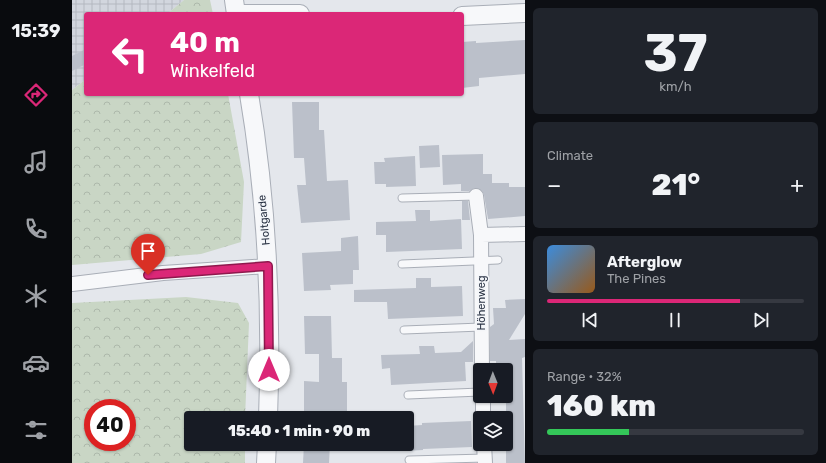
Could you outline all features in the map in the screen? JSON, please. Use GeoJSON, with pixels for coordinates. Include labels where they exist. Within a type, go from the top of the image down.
{"type":"FeatureCollection","features":[{"type":"Feature","properties":{"kind":"street"},"geometry":{"type":"LineString","coordinates":[[234,0],[236,12]]}},
{"type":"Feature","properties":{"kind":"street"},"geometry":{"type":"LineString","coordinates":[[276,0],[297,12]]}},
{"type":"Feature","properties":{"kind":"street"},"geometry":{"type":"LineString","coordinates":[[464,16],[525,13]]}},
{"type":"Feature","properties":{"kind":"street","name":"Holtgarde"},"geometry":{"type":"LineString","coordinates":[[249,96],[262,186],[268,266],[268,411]]}},
{"type":"Feature","properties":{"kind":"street","name":"Höhenweg"},"geometry":{"type":"LineString","coordinates":[[476,196],[481,235],[482,363]]}},
{"type":"Feature","properties":{"kind":"street"},"geometry":{"type":"LineString","coordinates":[[481,235],[525,234]]}},
{"type":"Feature","properties":{"kind":"street"},"geometry":{"type":"LineString","coordinates":[[72,284],[163,274],[268,266]]}},
{"type":"Feature","properties":{"kind":"street"},"geometry":{"type":"LineString","coordinates":[[266,463],[267,451]]}},
{"type":"Feature","properties":{"kind":"lane"},"geometry":{"type":"LineString","coordinates":[[402,198],[476,196]]}},
{"type":"Feature","properties":{"kind":"lane"},"geometry":{"type":"LineString","coordinates":[[402,264],[498,260]]}},
{"type":"Feature","properties":{"kind":"lane"},"geometry":{"type":"LineString","coordinates":[[404,330],[481,327]]}},
{"type":"Feature","properties":{"kind":"lane"},"geometry":{"type":"LineString","coordinates":[[408,395],[473,392]]}},
{"type":"Feature","properties":{"kind":"lane"},"geometry":{"type":"LineString","coordinates":[[409,460],[485,455]]}},
{"type":"Feature","properties":{"kind":"shaded area"},"geometry":{"type":"Polygon","coordinates":[[[72,0],[184,0],[169,12],[84,12],[84,81],[72,90],[72,0]]]}},
{"type":"Feature","properties":{"kind":"green space"},"geometry":{"type":"Polygon","coordinates":[[[184,0],[210,0],[213,12],[169,12],[184,0]]]}},
{"type":"Feature","properties":{"kind":"green space"},"geometry":{"type":"Polygon","coordinates":[[[84,81],[84,96],[228,96],[244,182],[241,242],[201,254],[72,265],[72,90],[84,81]]]}},
{"type":"Feature","properties":{"kind":"green space"},"geometry":{"type":"Polygon","coordinates":[[[186,297],[238,303],[249,323],[245,411],[184,411],[184,451],[245,451],[245,463],[72,463],[72,303],[186,297]]]}},
{"type":"Feature","properties":{"kind":"building"},"geometry":{"type":"Polygon","coordinates":[[[525,40],[525,74],[479,78],[479,86],[464,88],[464,42],[476,41],[476,43],[525,40]]]}},
{"type":"Feature","properties":{"kind":"building"},"geometry":{"type":"Polygon","coordinates":[[[84,50],[84,65],[72,71],[72,56],[84,50]]]}},
{"type":"Feature","properties":{"kind":"building"},"geometry":{"type":"Polygon","coordinates":[[[292,102],[319,102],[319,130],[324,130],[327,181],[348,180],[350,220],[301,223],[297,185],[306,185],[304,158],[294,158],[292,102]]]}},
{"type":"Feature","properties":{"kind":"building"},"geometry":{"type":"Polygon","coordinates":[[[439,145],[440,167],[420,168],[419,146],[439,145]]]}},
{"type":"Feature","properties":{"kind":"building"},"geometry":{"type":"Polygon","coordinates":[[[483,154],[483,174],[492,174],[492,183],[509,183],[509,187],[525,187],[525,216],[488,219],[482,191],[475,188],[469,191],[461,191],[461,184],[443,185],[442,155],[483,154]]]}},
{"type":"Feature","properties":{"kind":"building"},"geometry":{"type":"Polygon","coordinates":[[[415,156],[416,186],[386,187],[386,184],[375,184],[374,162],[385,162],[384,158],[415,156]]]}},
{"type":"Feature","properties":{"kind":"building"},"geometry":{"type":"Polygon","coordinates":[[[462,201],[468,201],[470,220],[462,220],[462,201]]]}},
{"type":"Feature","properties":{"kind":"building"},"geometry":{"type":"Polygon","coordinates":[[[415,210],[430,210],[430,221],[461,219],[462,249],[386,252],[386,235],[376,235],[376,222],[416,221],[415,210]]]}},
{"type":"Feature","properties":{"kind":"building"},"geometry":{"type":"Polygon","coordinates":[[[358,236],[359,270],[353,270],[353,284],[330,285],[331,290],[304,291],[302,253],[341,251],[341,238],[358,236]]]}},
{"type":"Feature","properties":{"kind":"building"},"geometry":{"type":"Polygon","coordinates":[[[416,278],[431,278],[431,287],[462,286],[463,316],[388,319],[387,302],[354,302],[354,290],[416,288],[416,278]]]}},
{"type":"Feature","properties":{"kind":"building"},"geometry":{"type":"Polygon","coordinates":[[[525,299],[525,314],[509,340],[525,339],[525,357],[522,358],[525,463],[506,463],[506,451],[513,451],[513,411],[506,411],[506,403],[513,403],[513,363],[496,363],[496,361],[490,361],[490,327],[494,324],[493,308],[506,308],[505,300],[525,299]]]}},
{"type":"Feature","properties":{"kind":"building"},"geometry":{"type":"Polygon","coordinates":[[[304,316],[331,316],[332,358],[342,358],[342,382],[347,382],[347,411],[304,411],[304,381],[319,382],[319,354],[305,354],[304,316]]]}},
{"type":"Feature","properties":{"kind":"building"},"geometry":{"type":"Polygon","coordinates":[[[473,341],[473,362],[465,362],[466,381],[391,385],[390,368],[382,369],[381,355],[420,354],[419,346],[434,346],[435,353],[461,352],[473,341]]]}},
{"type":"Feature","properties":{"kind":"building"},"geometry":{"type":"Polygon","coordinates":[[[471,421],[472,447],[414,451],[414,426],[422,425],[422,423],[471,421]]]}},
{"type":"Feature","properties":{"kind":"building"},"geometry":{"type":"Polygon","coordinates":[[[304,451],[330,451],[329,463],[303,463],[304,451]]]}},
{"type":"Feature","properties":{"kind":"route"},"geometry":{"type":"LineString","coordinates":[[148,275],[268,266],[269,370]]}}]}
